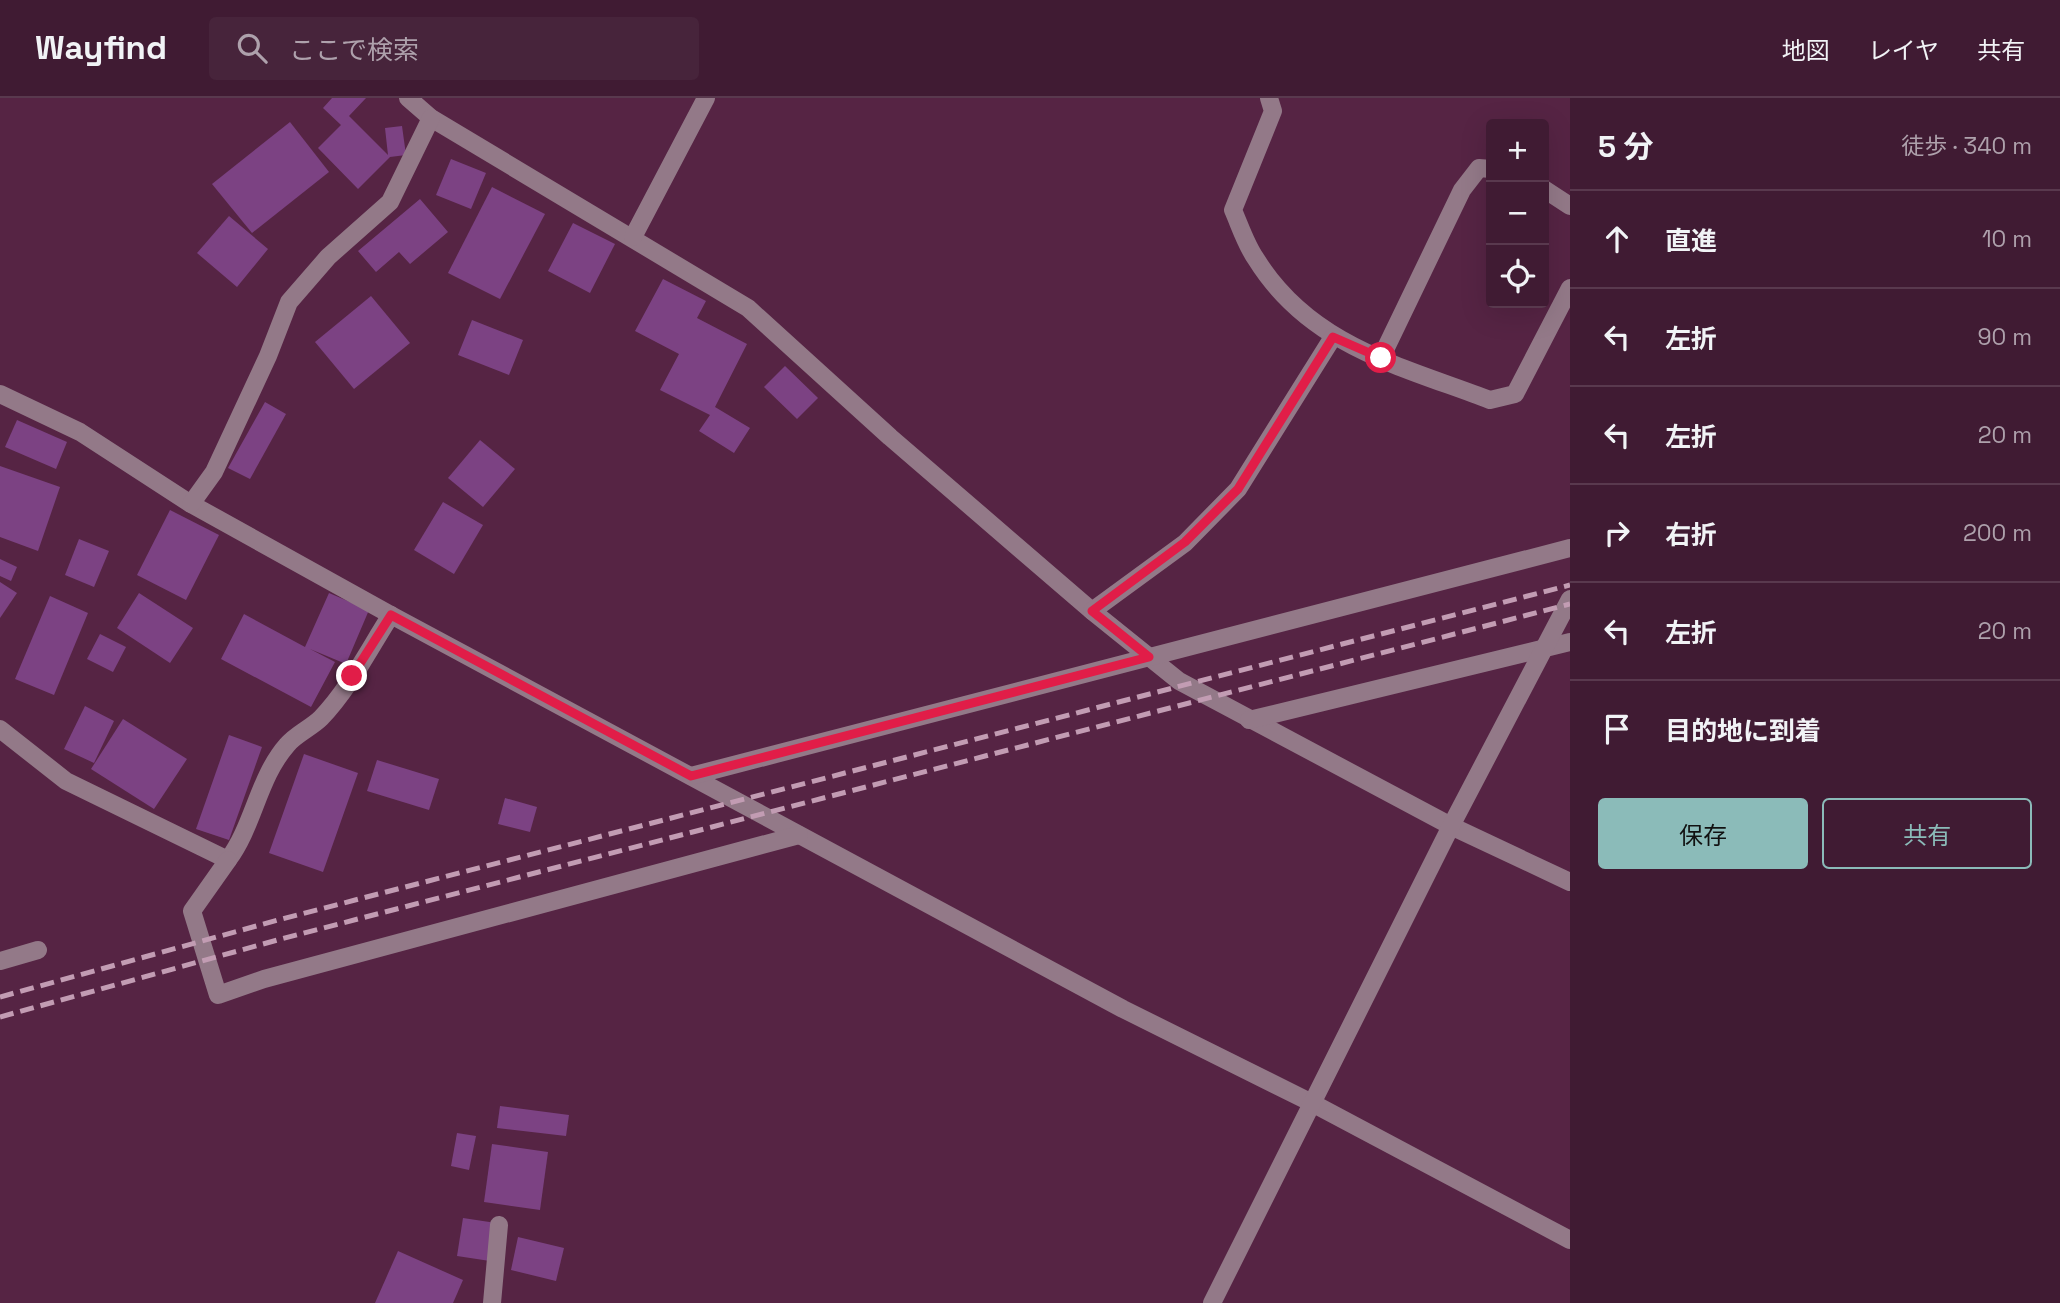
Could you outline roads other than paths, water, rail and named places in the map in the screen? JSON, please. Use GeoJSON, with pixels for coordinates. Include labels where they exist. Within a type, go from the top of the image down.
{"type":"FeatureCollection","features":[{"type":"Feature","properties":{"kind":"street"},"geometry":{"type":"LineString","coordinates":[[408,98],[431,118],[748,308],[890,437],[1092,611],[1179,681],[1451,826],[1570,883]]}},
{"type":"Feature","properties":{"kind":"street"},"geometry":{"type":"LineString","coordinates":[[633,237],[706,98]]}},
{"type":"Feature","properties":{"kind":"street"},"geometry":{"type":"LineString","coordinates":[[1269,98],[1273,111],[1233,211],[1255,259],[1289,301],[1333,337],[1490,400],[1515,394],[1570,288]]}},
{"type":"Feature","properties":{"kind":"street"},"geometry":{"type":"LineString","coordinates":[[191,504],[214,472],[268,356],[289,302],[328,257],[390,202],[431,118]]}},
{"type":"Feature","properties":{"kind":"street"},"geometry":{"type":"LineString","coordinates":[[1381,358],[1462,190],[1479,168],[1486,169]]}},
{"type":"Feature","properties":{"kind":"street"},"geometry":{"type":"LineString","coordinates":[[1549,192],[1570,206]]}},
{"type":"Feature","properties":{"kind":"street"},"geometry":{"type":"LineString","coordinates":[[1092,611],[1185,542],[1238,489],[1333,337]]}},
{"type":"Feature","properties":{"kind":"street"},"geometry":{"type":"LineString","coordinates":[[0,394],[80,432],[191,504],[799,835],[1123,1009],[1312,1103],[1570,1240]]}},
{"type":"Feature","properties":{"kind":"street"},"geometry":{"type":"LineString","coordinates":[[691,776],[1570,548]]}},
{"type":"Feature","properties":{"kind":"street"},"geometry":{"type":"LineString","coordinates":[[1212,1303],[1451,826],[1570,599]]}},
{"type":"Feature","properties":{"kind":"street"},"geometry":{"type":"LineString","coordinates":[[391,615],[352,676],[321,717],[287,745],[266,779],[241,842],[192,911],[218,995],[264,979],[799,835]]}},
{"type":"Feature","properties":{"kind":"street"},"geometry":{"type":"LineString","coordinates":[[1249,720],[1570,642]]}},
{"type":"Feature","properties":{"kind":"street"},"geometry":{"type":"LineString","coordinates":[[0,729],[66,781],[228,860]]}},
{"type":"Feature","properties":{"kind":"street"},"geometry":{"type":"LineString","coordinates":[[0,961],[38,950]]}},
{"type":"Feature","properties":{"kind":"street"},"geometry":{"type":"LineString","coordinates":[[492,1303],[499,1225]]}},
{"type":"Feature","properties":{"kind":"railway"},"geometry":{"type":"LineString","coordinates":[[0,997],[278,920],[1570,585]]}},
{"type":"Feature","properties":{"kind":"railway"},"geometry":{"type":"LineString","coordinates":[[0,1017],[281,939],[1570,604]]}}]}
